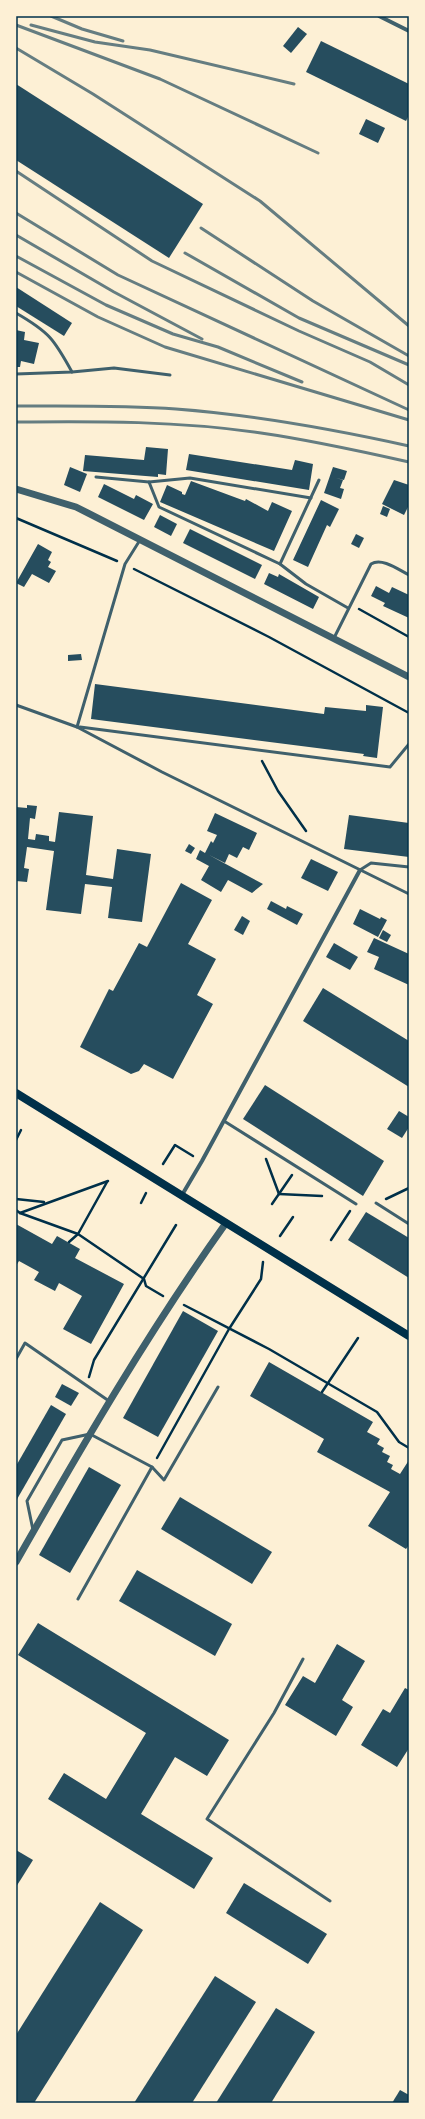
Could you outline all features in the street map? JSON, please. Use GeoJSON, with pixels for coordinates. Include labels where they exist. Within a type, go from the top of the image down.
{"type":"FeatureCollection","features":[{"type":"Feature","properties":{"kind":"main road"},"geometry":{"type":"LineString","coordinates":[[16,1093],[409,1336]]}},
{"type":"Feature","properties":{"kind":"street"},"geometry":{"type":"LineString","coordinates":[[380,16],[409,31]]}},
{"type":"Feature","properties":{"kind":"street"},"geometry":{"type":"LineString","coordinates":[[16,489],[76,507],[141,538],[409,677]]}},
{"type":"Feature","properties":{"kind":"street"},"geometry":{"type":"LineString","coordinates":[[182,1195],[224,1121],[360,870]]}},
{"type":"Feature","properties":{"kind":"street"},"geometry":{"type":"LineString","coordinates":[[16,1562],[109,1401],[174,1299],[226,1223]]}},
{"type":"Feature","properties":{"kind":"lane"},"geometry":{"type":"LineString","coordinates":[[16,312],[47,332],[57,345],[72,372]]}},
{"type":"Feature","properties":{"kind":"lane"},"geometry":{"type":"LineString","coordinates":[[16,374],[72,372],[114,368],[170,375]]}},
{"type":"Feature","properties":{"kind":"lane"},"geometry":{"type":"LineString","coordinates":[[96,477],[149,482],[190,478],[311,498]]}},
{"type":"Feature","properties":{"kind":"lane"},"geometry":{"type":"LineString","coordinates":[[280,564],[320,480]]}},
{"type":"Feature","properties":{"kind":"lane"},"geometry":{"type":"LineString","coordinates":[[149,482],[159,507],[280,564],[306,584],[348,608]]}},
{"type":"Feature","properties":{"kind":"lane"},"geometry":{"type":"LineString","coordinates":[[78,727],[124,564],[141,538]]}},
{"type":"Feature","properties":{"kind":"lane"},"geometry":{"type":"LineString","coordinates":[[334,638],[369,567],[375,562],[383,562],[409,575]]}},
{"type":"Feature","properties":{"kind":"lane"},"geometry":{"type":"LineString","coordinates":[[16,705],[78,727],[162,772],[409,894]]}},
{"type":"Feature","properties":{"kind":"lane"},"geometry":{"type":"LineString","coordinates":[[78,727],[390,767],[409,744]]}},
{"type":"Feature","properties":{"kind":"lane"},"geometry":{"type":"LineString","coordinates":[[360,870],[371,863],[409,867]]}},
{"type":"Feature","properties":{"kind":"lane"},"geometry":{"type":"LineString","coordinates":[[224,1121],[355,1204]]}},
{"type":"Feature","properties":{"kind":"lane"},"geometry":{"type":"LineString","coordinates":[[376,1203],[409,1224]]}},
{"type":"Feature","properties":{"kind":"lane"},"geometry":{"type":"LineString","coordinates":[[16,1359],[25,1343],[109,1401]]}},
{"type":"Feature","properties":{"kind":"lane"},"geometry":{"type":"LineString","coordinates":[[33,1532],[26,1501],[62,1440],[90,1434],[152,1467],[164,1480],[218,1387]]}},
{"type":"Feature","properties":{"kind":"lane"},"geometry":{"type":"LineString","coordinates":[[78,1599],[152,1467]]}},
{"type":"Feature","properties":{"kind":"lane"},"geometry":{"type":"LineString","coordinates":[[303,1660],[274,1713],[207,1819],[330,1901]]}},
{"type":"Feature","properties":{"kind":"path"},"geometry":{"type":"LineString","coordinates":[[16,518],[124,564],[269,637],[409,713]]}},
{"type":"Feature","properties":{"kind":"path"},"geometry":{"type":"LineString","coordinates":[[350,604],[409,637]]}},
{"type":"Feature","properties":{"kind":"path"},"geometry":{"type":"LineString","coordinates":[[259,751],[278,791],[319,849]]}},
{"type":"Feature","properties":{"kind":"path"},"geometry":{"type":"LineString","coordinates":[[16,1140],[21,1130]]}},
{"type":"Feature","properties":{"kind":"path"},"geometry":{"type":"LineString","coordinates":[[259,1143],[279,1194]]}},
{"type":"Feature","properties":{"kind":"path"},"geometry":{"type":"LineString","coordinates":[[163,1164],[175,1145],[202,1161]]}},
{"type":"Feature","properties":{"kind":"path"},"geometry":{"type":"LineString","coordinates":[[20,1214],[47,1202],[108,1181],[78,1234],[69,1242]]}},
{"type":"Feature","properties":{"kind":"path"},"geometry":{"type":"LineString","coordinates":[[376,1203],[409,1188]]}},
{"type":"Feature","properties":{"kind":"path"},"geometry":{"type":"LineString","coordinates":[[141,1203],[146,1193]]}},
{"type":"Feature","properties":{"kind":"path"},"geometry":{"type":"LineString","coordinates":[[279,1194],[343,1197]]}},
{"type":"Feature","properties":{"kind":"path"},"geometry":{"type":"LineString","coordinates":[[272,1204],[279,1194]]}},
{"type":"Feature","properties":{"kind":"path"},"geometry":{"type":"LineString","coordinates":[[16,1200],[26,1202],[47,1202]]}},
{"type":"Feature","properties":{"kind":"path"},"geometry":{"type":"LineString","coordinates":[[331,1240],[355,1204]]}},
{"type":"Feature","properties":{"kind":"path"},"geometry":{"type":"LineString","coordinates":[[16,1210],[20,1214],[78,1234],[144,1279],[146,1286],[161,1296],[174,1299],[328,1382],[377,1412],[399,1442],[409,1448]]}},
{"type":"Feature","properties":{"kind":"path"},"geometry":{"type":"LineString","coordinates":[[280,1236],[293,1217]]}},
{"type":"Feature","properties":{"kind":"path"},"geometry":{"type":"LineString","coordinates":[[90,1388],[89,1378],[94,1360],[176,1225]]}},
{"type":"Feature","properties":{"kind":"path"},"geometry":{"type":"LineString","coordinates":[[152,1467],[229,1329],[261,1279],[263,1262]]}},
{"type":"Feature","properties":{"kind":"path"},"geometry":{"type":"LineString","coordinates":[[322,1392],[358,1338]]}},
{"type":"Feature","properties":{"kind":"building"},"geometry":{"type":"Polygon","coordinates":[[[298,27],[307,34],[291,53],[283,46],[298,27]]]}},
{"type":"Feature","properties":{"kind":"building"},"geometry":{"type":"Polygon","coordinates":[[[321,41],[409,84],[409,115],[406,121],[306,72],[321,41]]]}},
{"type":"Feature","properties":{"kind":"building"},"geometry":{"type":"Polygon","coordinates":[[[16,84],[203,204],[169,258],[16,160],[16,84]]]}},
{"type":"Feature","properties":{"kind":"building"},"geometry":{"type":"Polygon","coordinates":[[[366,119],[385,128],[378,143],[359,134],[366,119]]]}},
{"type":"Feature","properties":{"kind":"building"},"geometry":{"type":"Polygon","coordinates":[[[16,287],[72,323],[64,336],[16,306],[16,287]]]}},
{"type":"Feature","properties":{"kind":"building"},"geometry":{"type":"Polygon","coordinates":[[[16,330],[25,332],[24,340],[39,343],[34,364],[21,361],[20,367],[17,367],[16,370],[16,330]]]}},
{"type":"Feature","properties":{"kind":"building"},"geometry":{"type":"Polygon","coordinates":[[[146,447],[168,449],[166,475],[158,474],[158,477],[83,471],[85,455],[144,460],[146,447]]]}},
{"type":"Feature","properties":{"kind":"building"},"geometry":{"type":"Polygon","coordinates":[[[189,454],[292,470],[295,460],[313,464],[309,490],[186,470],[189,454]]]}},
{"type":"Feature","properties":{"kind":"building"},"geometry":{"type":"Polygon","coordinates":[[[70,467],[87,474],[80,492],[64,485],[70,467]]]}},
{"type":"Feature","properties":{"kind":"building"},"geometry":{"type":"Polygon","coordinates":[[[333,467],[347,471],[344,480],[336,478],[343,480],[340,488],[344,489],[341,499],[324,493],[333,467]]]}},
{"type":"Feature","properties":{"kind":"building"},"geometry":{"type":"Polygon","coordinates":[[[394,480],[409,485],[409,505],[404,515],[382,504],[394,480]]]}},
{"type":"Feature","properties":{"kind":"building"},"geometry":{"type":"Polygon","coordinates":[[[191,481],[245,501],[246,499],[268,511],[272,502],[292,511],[274,551],[160,502],[167,485],[185,495],[191,481]]]}},
{"type":"Feature","properties":{"kind":"building"},"geometry":{"type":"Polygon","coordinates":[[[104,484],[134,499],[136,495],[153,504],[144,520],[98,497],[104,484]]]}},
{"type":"Feature","properties":{"kind":"building"},"geometry":{"type":"Polygon","coordinates":[[[321,500],[339,509],[330,527],[327,525],[308,567],[293,560],[321,500]]]}},
{"type":"Feature","properties":{"kind":"building"},"geometry":{"type":"Polygon","coordinates":[[[383,506],[390,509],[387,517],[380,514],[383,506]]]}},
{"type":"Feature","properties":{"kind":"building"},"geometry":{"type":"Polygon","coordinates":[[[160,515],[177,524],[171,536],[154,527],[160,515]]]}},
{"type":"Feature","properties":{"kind":"building"},"geometry":{"type":"Polygon","coordinates":[[[190,529],[262,565],[255,579],[183,543],[190,529]]]}},
{"type":"Feature","properties":{"kind":"building"},"geometry":{"type":"Polygon","coordinates":[[[356,534],[364,538],[359,548],[351,544],[356,534]]]}},
{"type":"Feature","properties":{"kind":"building"},"geometry":{"type":"Polygon","coordinates":[[[38,544],[52,552],[48,560],[51,562],[48,567],[56,571],[49,583],[32,574],[24,587],[16,583],[38,544]]]}},
{"type":"Feature","properties":{"kind":"building"},"geometry":{"type":"Polygon","coordinates":[[[269,573],[278,577],[279,574],[319,597],[313,609],[264,584],[269,573]]]}},
{"type":"Feature","properties":{"kind":"building"},"geometry":{"type":"Polygon","coordinates":[[[376,586],[389,593],[392,587],[409,595],[409,618],[383,606],[385,603],[371,596],[376,586]]]}},
{"type":"Feature","properties":{"kind":"building"},"geometry":{"type":"Polygon","coordinates":[[[81,654],[82,660],[68,661],[68,655],[81,654]]]}},
{"type":"Feature","properties":{"kind":"building"},"geometry":{"type":"Polygon","coordinates":[[[95,684],[324,714],[325,707],[366,711],[366,705],[383,707],[377,758],[363,756],[364,754],[91,719],[95,684]]]}},
{"type":"Feature","properties":{"kind":"building"},"geometry":{"type":"Polygon","coordinates":[[[27,805],[37,806],[35,819],[30,818],[28,839],[35,840],[36,834],[49,836],[49,841],[55,842],[59,812],[93,816],[86,875],[113,879],[117,849],[151,854],[142,922],[108,918],[112,887],[85,884],[81,914],[46,910],[54,851],[27,847],[24,868],[29,869],[27,882],[16,881],[16,807],[27,808],[27,805]]]}},
{"type":"Feature","properties":{"kind":"building"},"geometry":{"type":"Polygon","coordinates":[[[215,813],[257,833],[249,850],[243,847],[237,858],[229,854],[225,863],[209,855],[263,884],[252,893],[228,880],[221,892],[201,880],[209,866],[196,859],[200,850],[205,853],[211,841],[213,843],[217,835],[207,831],[215,813]]]}},
{"type":"Feature","properties":{"kind":"building"},"geometry":{"type":"Polygon","coordinates":[[[349,815],[409,823],[409,857],[344,849],[349,815]]]}},
{"type":"Feature","properties":{"kind":"building"},"geometry":{"type":"Polygon","coordinates":[[[189,844],[195,848],[191,854],[185,851],[189,844]]]}},
{"type":"Feature","properties":{"kind":"building"},"geometry":{"type":"Polygon","coordinates":[[[311,859],[338,872],[328,891],[301,878],[311,859]]]}},
{"type":"Feature","properties":{"kind":"building"},"geometry":{"type":"Polygon","coordinates":[[[181,883],[212,900],[188,944],[216,959],[197,995],[213,1004],[173,1079],[144,1064],[139,1071],[131,1074],[80,1047],[109,989],[113,991],[139,943],[147,947],[181,883]]]}},
{"type":"Feature","properties":{"kind":"building"},"geometry":{"type":"Polygon","coordinates":[[[271,901],[286,909],[287,906],[303,914],[297,925],[267,909],[271,901]]]}},
{"type":"Feature","properties":{"kind":"building"},"geometry":{"type":"Polygon","coordinates":[[[360,909],[380,919],[381,917],[387,920],[378,937],[353,924],[360,909]]]}},
{"type":"Feature","properties":{"kind":"building"},"geometry":{"type":"Polygon","coordinates":[[[242,916],[250,921],[243,935],[234,930],[242,916]]]}},
{"type":"Feature","properties":{"kind":"building"},"geometry":{"type":"Polygon","coordinates":[[[383,930],[391,935],[387,942],[379,938],[383,930]]]}},
{"type":"Feature","properties":{"kind":"building"},"geometry":{"type":"Polygon","coordinates":[[[374,938],[409,954],[409,985],[374,969],[379,957],[367,952],[374,938]]]}},
{"type":"Feature","properties":{"kind":"building"},"geometry":{"type":"Polygon","coordinates":[[[334,943],[358,957],[350,970],[326,957],[334,943]]]}},
{"type":"Feature","properties":{"kind":"building"},"geometry":{"type":"Polygon","coordinates":[[[323,988],[409,1041],[409,1087],[303,1021],[323,988]]]}},
{"type":"Feature","properties":{"kind":"building"},"geometry":{"type":"Polygon","coordinates":[[[265,1085],[384,1161],[363,1196],[243,1119],[265,1085]]]}},
{"type":"Feature","properties":{"kind":"building"},"geometry":{"type":"Polygon","coordinates":[[[399,1111],[409,1117],[409,1127],[402,1138],[387,1129],[399,1111]]]}},
{"type":"Feature","properties":{"kind":"building"},"geometry":{"type":"Polygon","coordinates":[[[366,1212],[409,1238],[409,1278],[348,1240],[366,1212]]]}},
{"type":"Feature","properties":{"kind":"building"},"geometry":{"type":"Polygon","coordinates":[[[16,1224],[52,1244],[57,1236],[80,1249],[75,1258],[124,1284],[91,1344],[63,1329],[82,1296],[59,1283],[55,1291],[34,1280],[39,1272],[19,1261],[16,1266],[16,1224]]]}},
{"type":"Feature","properties":{"kind":"building"},"geometry":{"type":"Polygon","coordinates":[[[183,1311],[218,1331],[158,1437],[123,1418],[183,1311]]]}},
{"type":"Feature","properties":{"kind":"building"},"geometry":{"type":"Polygon","coordinates":[[[269,1362],[373,1422],[367,1432],[380,1439],[377,1444],[384,1448],[382,1452],[390,1456],[387,1462],[393,1465],[391,1469],[400,1474],[409,1460],[409,1545],[406,1549],[368,1526],[390,1492],[317,1452],[324,1439],[250,1396],[269,1362]]]}},
{"type":"Feature","properties":{"kind":"building"},"geometry":{"type":"Polygon","coordinates":[[[62,1384],[79,1393],[71,1406],[55,1397],[62,1384]]]}},
{"type":"Feature","properties":{"kind":"building"},"geometry":{"type":"Polygon","coordinates":[[[51,1405],[66,1414],[16,1501],[16,1466],[51,1405]]]}},
{"type":"Feature","properties":{"kind":"building"},"geometry":{"type":"Polygon","coordinates":[[[89,1467],[121,1485],[70,1573],[39,1555],[89,1467]]]}},
{"type":"Feature","properties":{"kind":"building"},"geometry":{"type":"Polygon","coordinates":[[[180,1497],[272,1552],[252,1584],[161,1529],[180,1497]]]}},
{"type":"Feature","properties":{"kind":"building"},"geometry":{"type":"Polygon","coordinates":[[[137,1570],[232,1624],[215,1656],[119,1601],[137,1570]]]}},
{"type":"Feature","properties":{"kind":"building"},"geometry":{"type":"Polygon","coordinates":[[[38,1623],[229,1740],[207,1776],[175,1757],[141,1814],[213,1858],[194,1889],[48,1799],[64,1773],[106,1799],[146,1733],[18,1655],[38,1623]]]}},
{"type":"Feature","properties":{"kind":"building"},"geometry":{"type":"Polygon","coordinates":[[[337,1644],[365,1661],[342,1700],[353,1707],[336,1736],[285,1705],[303,1676],[315,1683],[337,1644]]]}},
{"type":"Feature","properties":{"kind":"building"},"geometry":{"type":"Polygon","coordinates":[[[405,1688],[409,1690],[409,1748],[397,1767],[361,1745],[383,1709],[390,1713],[405,1688]]]}},
{"type":"Feature","properties":{"kind":"building"},"geometry":{"type":"Polygon","coordinates":[[[16,1850],[33,1860],[16,1887],[16,1850]]]}},
{"type":"Feature","properties":{"kind":"building"},"geometry":{"type":"Polygon","coordinates":[[[244,1883],[327,1934],[308,1964],[226,1913],[244,1883]]]}},
{"type":"Feature","properties":{"kind":"building"},"geometry":{"type":"Polygon","coordinates":[[[100,1902],[143,1930],[34,2103],[16,2103],[16,2035],[100,1902]]]}},
{"type":"Feature","properties":{"kind":"building"},"geometry":{"type":"Polygon","coordinates":[[[215,1976],[256,2002],[192,2103],[134,2103],[215,1976]]]}},
{"type":"Feature","properties":{"kind":"building"},"geometry":{"type":"Polygon","coordinates":[[[276,2008],[315,2032],[271,2103],[216,2103],[276,2008]]]}},
{"type":"Feature","properties":{"kind":"building"},"geometry":{"type":"Polygon","coordinates":[[[400,2090],[409,2095],[409,2103],[392,2103],[400,2090]]]}},
{"type":"Feature","properties":{"kind":"railway"},"geometry":{"type":"LineString","coordinates":[[51,16],[82,29],[123,41]]}},
{"type":"Feature","properties":{"kind":"railway"},"geometry":{"type":"LineString","coordinates":[[16,25],[160,79],[318,153]]}},
{"type":"Feature","properties":{"kind":"railway"},"geometry":{"type":"LineString","coordinates":[[31,25],[95,42],[150,50],[294,84]]}},
{"type":"Feature","properties":{"kind":"railway"},"geometry":{"type":"LineString","coordinates":[[16,48],[93,94],[260,201],[409,326]]}},
{"type":"Feature","properties":{"kind":"railway"},"geometry":{"type":"LineString","coordinates":[[16,171],[152,261],[299,331],[370,362],[409,385]]}},
{"type":"Feature","properties":{"kind":"railway"},"geometry":{"type":"LineString","coordinates":[[16,213],[118,275],[409,410]]}},
{"type":"Feature","properties":{"kind":"railway"},"geometry":{"type":"LineString","coordinates":[[201,228],[313,301],[409,356]]}},
{"type":"Feature","properties":{"kind":"railway"},"geometry":{"type":"LineString","coordinates":[[16,235],[114,292],[202,339]]}},
{"type":"Feature","properties":{"kind":"railway"},"geometry":{"type":"LineString","coordinates":[[185,253],[299,318],[409,365]]}},
{"type":"Feature","properties":{"kind":"railway"},"geometry":{"type":"LineString","coordinates":[[16,256],[106,305],[173,334],[218,347],[302,382]]}},
{"type":"Feature","properties":{"kind":"railway"},"geometry":{"type":"LineString","coordinates":[[16,272],[98,317],[165,347],[409,420]]}},
{"type":"Feature","properties":{"kind":"railway"},"geometry":{"type":"LineString","coordinates":[[16,406],[136,407],[206,412],[293,423],[409,446]]}},
{"type":"Feature","properties":{"kind":"railway"},"geometry":{"type":"LineString","coordinates":[[16,422],[169,424],[231,429],[316,442],[409,462]]}}]}
